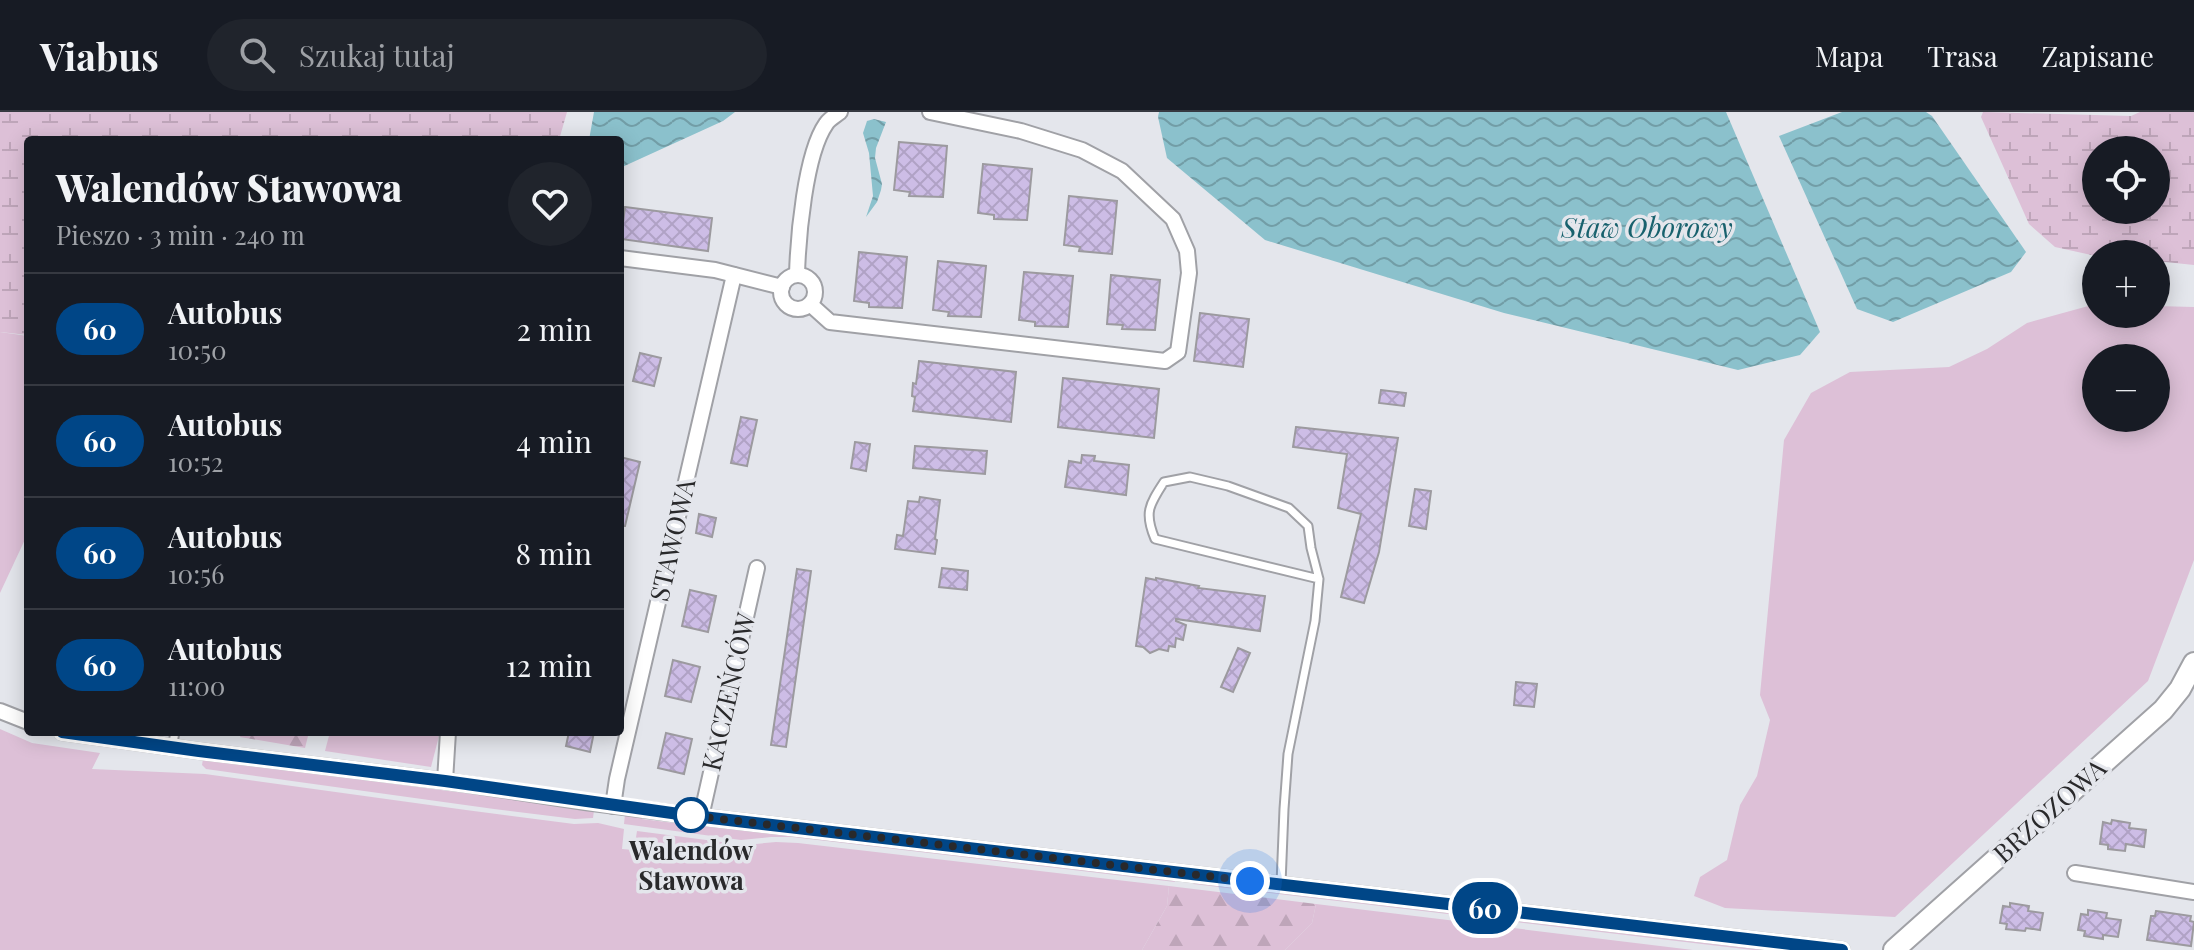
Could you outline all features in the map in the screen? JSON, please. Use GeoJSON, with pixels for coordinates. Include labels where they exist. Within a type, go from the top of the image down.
{"type":"FeatureCollection","features":[{"type":"Feature","properties":{"kind":"street"},"geometry":{"type":"LineString","coordinates":[[797,275],[798,246],[814,149],[827,122],[840,112]]}},
{"type":"Feature","properties":{"kind":"street"},"geometry":{"type":"LineString","coordinates":[[810,304],[830,322],[1165,361],[1178,352],[1189,273],[1187,251],[1173,219],[1122,171],[1082,150],[1021,131],[930,112]]}},
{"type":"Feature","properties":{"kind":"street"},"geometry":{"type":"LineString","coordinates":[[624,259],[715,270],[782,287]]}},
{"type":"Feature","properties":{"kind":"street","name":"STAWOWA"},"geometry":{"type":"LineString","coordinates":[[613,806],[734,275]]}},
{"type":"Feature","properties":{"kind":"street"},"geometry":{"type":"LineString","coordinates":[[797,275],[808,278],[814,288],[810,304],[801,309],[791,308],[784,302],[782,287],[790,277],[797,275]]}},
{"type":"Feature","properties":{"kind":"street","name":"KACZEŃCÓW"},"geometry":{"type":"LineString","coordinates":[[701,817],[757,568]]}},
{"type":"Feature","properties":{"kind":"street","name":"BRZOZOWA"},"geometry":{"type":"LineString","coordinates":[[1894,950],[2163,710],[2180,689],[2194,663]]}},
{"type":"Feature","properties":{"kind":"street"},"geometry":{"type":"LineString","coordinates":[[0,711],[24,720]]}},
{"type":"Feature","properties":{"kind":"street"},"geometry":{"type":"LineString","coordinates":[[90,736],[701,817],[1842,950]]}},
{"type":"Feature","properties":{"kind":"street"},"geometry":{"type":"LineString","coordinates":[[445,781],[448,736]]}},
{"type":"Feature","properties":{"kind":"street"},"geometry":{"type":"LineString","coordinates":[[2075,873],[2194,892]]}},
{"type":"Feature","properties":{"kind":"lane"},"geometry":{"type":"LineString","coordinates":[[1281,884],[1288,754],[1315,621],[1319,579],[1308,526],[1289,508],[1228,486],[1190,477],[1164,482],[1153,498],[1148,522],[1155,539],[1319,579]]}},
{"type":"Feature","properties":{"kind":"lane"},"geometry":{"type":"LineString","coordinates":[[172,748],[174,736]]}},
{"type":"Feature","properties":{"kind":"green space"},"geometry":{"type":"Polygon","coordinates":[[[0,112],[567,112],[560,136],[24,136],[24,335],[0,332],[0,112]]]}},
{"type":"Feature","properties":{"kind":"green space"},"geometry":{"type":"Polygon","coordinates":[[[1983,112],[2131,116],[2140,112],[2194,112],[2194,265],[2170,262],[2170,240],[2082,240],[2082,253],[2055,247],[2029,224],[1981,117],[1983,112]]]}},
{"type":"Feature","properties":{"kind":"green space"},"geometry":{"type":"Polygon","coordinates":[[[2170,306],[2194,307],[2194,560],[2148,681],[1895,917],[1725,908],[1694,896],[1700,877],[1727,860],[1740,805],[1757,776],[1770,720],[1760,695],[1784,440],[1811,393],[1850,372],[1949,367],[1987,349],[2027,323],[2082,308],[2082,328],[2170,328],[2170,306]]]}},
{"type":"Feature","properties":{"kind":"green space"},"geometry":{"type":"Polygon","coordinates":[[[0,332],[24,335],[24,542],[0,593],[0,332]]]}},
{"type":"Feature","properties":{"kind":"green space"},"geometry":{"type":"Polygon","coordinates":[[[0,729],[32,743],[100,753],[92,769],[205,774],[574,824],[598,823],[624,829],[622,849],[634,850],[637,831],[745,845],[798,843],[1169,886],[1167,906],[1142,950],[0,950],[0,729]]]}},
{"type":"Feature","properties":{"kind":"green space"},"geometry":{"type":"Polygon","coordinates":[[[240,736],[308,736],[305,748],[240,736]]]}},
{"type":"Feature","properties":{"kind":"green space"},"geometry":{"type":"Polygon","coordinates":[[[329,736],[439,736],[431,767],[325,751],[329,736]]]}},
{"type":"Feature","properties":{"kind":"green space"},"geometry":{"type":"Polygon","coordinates":[[[203,759],[594,810],[593,818],[575,819],[494,809],[206,769],[202,765],[203,759]]]}},
{"type":"Feature","properties":{"kind":"green space"},"geometry":{"type":"Polygon","coordinates":[[[625,814],[682,824],[682,827],[693,828],[694,823],[1173,878],[1175,882],[792,837],[741,840],[624,824],[625,814]]]}},
{"type":"Feature","properties":{"kind":"green space"},"geometry":{"type":"Polygon","coordinates":[[[1196,881],[1781,950],[1753,950],[1193,884],[1196,881]]]}},
{"type":"Feature","properties":{"kind":"green space"},"geometry":{"type":"Polygon","coordinates":[[[1169,886],[1316,904],[1312,923],[1285,950],[1142,950],[1167,906],[1169,886]]]}},
{"type":"Feature","properties":{"kind":"green space"},"geometry":{"type":"Polygon","coordinates":[[[1316,904],[1693,950],[1285,950],[1312,923],[1316,904]]]}},
{"type":"Feature","properties":{"kind":"water"},"geometry":{"type":"Polygon","coordinates":[[[594,112],[735,112],[723,121],[624,166],[624,136],[590,136],[594,112]]]}},
{"type":"Feature","properties":{"kind":"water","name":"Staw Oborowy"},"geometry":{"type":"Polygon","coordinates":[[[1159,112],[1726,112],[1820,332],[1800,355],[1738,370],[1504,313],[1265,240],[1167,158],[1159,112]]]}},
{"type":"Feature","properties":{"kind":"water"},"geometry":{"type":"Polygon","coordinates":[[[1842,112],[1926,112],[1932,116],[2026,252],[2011,272],[1893,322],[1857,309],[1779,136],[1842,112]]]}},
{"type":"Feature","properties":{"kind":"water"},"geometry":{"type":"Polygon","coordinates":[[[867,121],[886,122],[875,158],[882,184],[877,202],[866,217],[873,196],[869,153],[863,133],[867,121]]]}},
{"type":"Feature","properties":{"kind":"building"},"geometry":{"type":"Polygon","coordinates":[[[899,142],[947,146],[943,197],[909,196],[910,192],[894,190],[899,142]]]}},
{"type":"Feature","properties":{"kind":"building"},"geometry":{"type":"Polygon","coordinates":[[[983,164],[1032,169],[1027,220],[994,219],[994,215],[978,213],[983,164]]]}},
{"type":"Feature","properties":{"kind":"building"},"geometry":{"type":"Polygon","coordinates":[[[1069,196],[1117,201],[1112,254],[1079,251],[1080,247],[1064,245],[1069,196]]]}},
{"type":"Feature","properties":{"kind":"building"},"geometry":{"type":"Polygon","coordinates":[[[625,207],[712,218],[708,251],[624,239],[625,207]]]}},
{"type":"Feature","properties":{"kind":"building"},"geometry":{"type":"Polygon","coordinates":[[[859,252],[907,257],[902,308],[869,307],[869,303],[854,301],[859,252]]]}},
{"type":"Feature","properties":{"kind":"building"},"geometry":{"type":"Polygon","coordinates":[[[938,261],[986,266],[981,317],[948,316],[949,312],[933,310],[938,261]]]}},
{"type":"Feature","properties":{"kind":"building"},"geometry":{"type":"Polygon","coordinates":[[[1024,272],[1073,276],[1068,327],[1035,326],[1035,322],[1019,320],[1024,272]]]}},
{"type":"Feature","properties":{"kind":"building"},"geometry":{"type":"Polygon","coordinates":[[[1111,275],[1160,280],[1155,330],[1122,329],[1123,325],[1107,324],[1111,275]]]}},
{"type":"Feature","properties":{"kind":"building"},"geometry":{"type":"Polygon","coordinates":[[[1200,313],[1249,319],[1243,367],[1194,361],[1200,313]]]}},
{"type":"Feature","properties":{"kind":"building"},"geometry":{"type":"Polygon","coordinates":[[[640,353],[661,358],[654,386],[633,381],[640,353]]]}},
{"type":"Feature","properties":{"kind":"building"},"geometry":{"type":"Polygon","coordinates":[[[919,361],[1016,372],[1011,422],[913,411],[913,383],[916,384],[919,361]]]}},
{"type":"Feature","properties":{"kind":"building"},"geometry":{"type":"Polygon","coordinates":[[[1063,378],[1159,389],[1154,438],[1058,427],[1063,378]]]}},
{"type":"Feature","properties":{"kind":"building"},"geometry":{"type":"Polygon","coordinates":[[[1381,390],[1406,393],[1404,406],[1379,403],[1381,390]]]}},
{"type":"Feature","properties":{"kind":"building"},"geometry":{"type":"Polygon","coordinates":[[[741,417],[757,420],[747,466],[731,463],[741,417]]]}},
{"type":"Feature","properties":{"kind":"building"},"geometry":{"type":"Polygon","coordinates":[[[1296,427],[1398,438],[1379,552],[1364,603],[1341,597],[1361,514],[1338,508],[1347,454],[1293,447],[1296,427]]]}},
{"type":"Feature","properties":{"kind":"building"},"geometry":{"type":"Polygon","coordinates":[[[855,442],[870,444],[866,471],[851,468],[855,442]]]}},
{"type":"Feature","properties":{"kind":"building"},"geometry":{"type":"Polygon","coordinates":[[[915,446],[987,451],[985,474],[913,468],[915,446]]]}},
{"type":"Feature","properties":{"kind":"building"},"geometry":{"type":"Polygon","coordinates":[[[1082,455],[1095,456],[1094,461],[1129,465],[1126,495],[1065,487],[1069,461],[1081,463],[1082,455]]]}},
{"type":"Feature","properties":{"kind":"building"},"geometry":{"type":"Polygon","coordinates":[[[624,458],[640,462],[624,526],[624,458]]]}},
{"type":"Feature","properties":{"kind":"building"},"geometry":{"type":"Polygon","coordinates":[[[1415,489],[1431,491],[1426,529],[1409,526],[1415,489]]]}},
{"type":"Feature","properties":{"kind":"building"},"geometry":{"type":"Polygon","coordinates":[[[920,497],[940,500],[935,554],[895,549],[897,535],[903,536],[908,501],[919,502],[920,497]]]}},
{"type":"Feature","properties":{"kind":"building"},"geometry":{"type":"Polygon","coordinates":[[[699,514],[716,518],[712,537],[696,533],[699,514]]]}},
{"type":"Feature","properties":{"kind":"building"},"geometry":{"type":"Polygon","coordinates":[[[942,568],[968,571],[967,590],[939,587],[942,568]]]}},
{"type":"Feature","properties":{"kind":"building"},"geometry":{"type":"Polygon","coordinates":[[[797,569],[811,571],[786,747],[771,745],[797,569]]]}},
{"type":"Feature","properties":{"kind":"building"},"geometry":{"type":"Polygon","coordinates":[[[1146,578],[1265,596],[1260,631],[1176,619],[1186,625],[1183,640],[1176,638],[1175,647],[1169,646],[1168,651],[1159,649],[1150,653],[1136,646],[1146,578]]]}},
{"type":"Feature","properties":{"kind":"building"},"geometry":{"type":"Polygon","coordinates":[[[690,590],[716,596],[708,632],[682,626],[690,590]]]}},
{"type":"Feature","properties":{"kind":"building"},"geometry":{"type":"Polygon","coordinates":[[[1238,648],[1250,653],[1233,692],[1221,687],[1238,648]]]}},
{"type":"Feature","properties":{"kind":"building"},"geometry":{"type":"Polygon","coordinates":[[[673,660],[700,667],[691,702],[665,696],[673,660]]]}},
{"type":"Feature","properties":{"kind":"building"},"geometry":{"type":"Polygon","coordinates":[[[1516,682],[1537,684],[1534,707],[1514,705],[1516,682]]]}},
{"type":"Feature","properties":{"kind":"building"},"geometry":{"type":"Polygon","coordinates":[[[666,733],[692,739],[684,774],[658,768],[666,733]]]}},
{"type":"Feature","properties":{"kind":"building"},"geometry":{"type":"Polygon","coordinates":[[[568,736],[593,736],[590,752],[566,746],[568,736]]]}},
{"type":"Feature","properties":{"kind":"building"},"geometry":{"type":"Polygon","coordinates":[[[2112,820],[2130,823],[2129,828],[2146,830],[2144,847],[2126,844],[2125,851],[2108,849],[2108,845],[2100,844],[2103,822],[2111,824],[2112,820]]]}},
{"type":"Feature","properties":{"kind":"building"},"geometry":{"type":"Polygon","coordinates":[[[2010,903],[2029,906],[2028,911],[2043,913],[2040,930],[2006,929],[2007,924],[2000,923],[2003,906],[2010,907],[2010,903]]]}},
{"type":"Feature","properties":{"kind":"building"},"geometry":{"type":"Polygon","coordinates":[[[2088,910],[2107,913],[2106,918],[2121,920],[2118,937],[2103,935],[2103,939],[2084,936],[2085,931],[2078,930],[2081,914],[2088,915],[2088,910]]]}},
{"type":"Feature","properties":{"kind":"building"},"geometry":{"type":"Polygon","coordinates":[[[2156,911],[2191,916],[2190,921],[2194,922],[2191,946],[2147,940],[2151,916],[2155,916],[2156,911]]]}},
{"type":"Feature","properties":{"kind":"bus line","name":"60"},"geometry":{"type":"LineString","coordinates":[[80,736],[445,781],[686,815],[1842,950]]}},
{"type":"Feature","properties":{"kind":"place","name":"Walendów Stawowa"},"geometry":{"type":"Point","coordinates":[691,815]}},
{"type":"Feature","properties":{"kind":"route"},"geometry":{"type":"LineString","coordinates":[[691,815],[686,815],[1250,881]]}}]}
